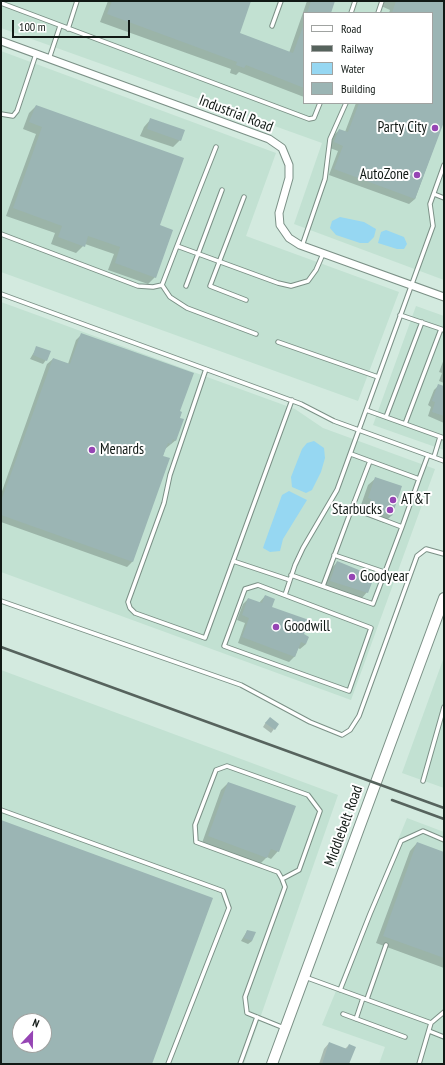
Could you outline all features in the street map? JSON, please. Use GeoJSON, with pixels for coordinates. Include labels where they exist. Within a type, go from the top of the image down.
{"type":"FeatureCollection","features":[{"type":"Feature","properties":{"kind":"main road","name":"Middlebelt Road"},"geometry":{"type":"LineString","coordinates":[[272,1064],[444,598]]}},
{"type":"Feature","properties":{"kind":"street","name":"Industrial Road"},"geometry":{"type":"LineString","coordinates":[[1,41],[276,143],[286,155],[290,172],[279,208],[280,225],[289,238],[302,246],[444,298]]}},
{"type":"Feature","properties":{"kind":"lane"},"geometry":{"type":"LineString","coordinates":[[68,29],[77,1]]}},
{"type":"Feature","properties":{"kind":"lane"},"geometry":{"type":"LineString","coordinates":[[272,26],[280,1]]}},
{"type":"Feature","properties":{"kind":"lane"},"geometry":{"type":"LineString","coordinates":[[351,12],[355,1]]}},
{"type":"Feature","properties":{"kind":"lane"},"geometry":{"type":"LineString","coordinates":[[378,12],[382,1]]}},
{"type":"Feature","properties":{"kind":"lane"},"geometry":{"type":"LineString","coordinates":[[1,4],[309,119],[314,118],[320,104]]}},
{"type":"Feature","properties":{"kind":"lane"},"geometry":{"type":"LineString","coordinates":[[49,59],[60,26]]}},
{"type":"Feature","properties":{"kind":"lane"},"geometry":{"type":"LineString","coordinates":[[1,114],[13,116],[17,111],[36,54]]}},
{"type":"Feature","properties":{"kind":"lane"},"geometry":{"type":"LineString","coordinates":[[302,246],[325,179],[330,139],[346,104]]}},
{"type":"Feature","properties":{"kind":"lane"},"geometry":{"type":"LineString","coordinates":[[162,285],[216,148]]}},
{"type":"Feature","properties":{"kind":"lane"},"geometry":{"type":"LineString","coordinates":[[284,595],[303,548],[337,490],[433,226],[430,204],[444,165]]}},
{"type":"Feature","properties":{"kind":"lane"},"geometry":{"type":"LineString","coordinates":[[186,286],[222,190]]}},
{"type":"Feature","properties":{"kind":"lane"},"geometry":{"type":"LineString","coordinates":[[434,194],[444,198]]}},
{"type":"Feature","properties":{"kind":"lane"},"geometry":{"type":"LineString","coordinates":[[244,197],[210,286],[246,300]]}},
{"type":"Feature","properties":{"kind":"lane"},"geometry":{"type":"LineString","coordinates":[[1,234],[138,286],[153,287],[162,285]]}},
{"type":"Feature","properties":{"kind":"lane"},"geometry":{"type":"LineString","coordinates":[[177,246],[278,283],[291,286],[308,281],[316,270],[324,254]]}},
{"type":"Feature","properties":{"kind":"lane"},"geometry":{"type":"LineString","coordinates":[[162,285],[170,298],[187,308],[256,334]]}},
{"type":"Feature","properties":{"kind":"lane"},"geometry":{"type":"LineString","coordinates":[[1,294],[292,400],[334,421],[444,460]]}},
{"type":"Feature","properties":{"kind":"lane"},"geometry":{"type":"LineString","coordinates":[[400,314],[442,330],[405,424]]}},
{"type":"Feature","properties":{"kind":"lane"},"geometry":{"type":"LineString","coordinates":[[386,417],[422,322]]}},
{"type":"Feature","properties":{"kind":"lane"},"geometry":{"type":"LineString","coordinates":[[278,342],[378,377]]}},
{"type":"Feature","properties":{"kind":"lane"},"geometry":{"type":"LineString","coordinates":[[206,369],[170,477],[164,503],[128,602],[130,608],[135,613],[205,638],[292,400]]}},
{"type":"Feature","properties":{"kind":"lane"},"geometry":{"type":"LineString","coordinates":[[366,410],[442,437],[434,457]]}},
{"type":"Feature","properties":{"kind":"lane"},"geometry":{"type":"LineString","coordinates":[[350,454],[419,479]]}},
{"type":"Feature","properties":{"kind":"lane"},"geometry":{"type":"LineString","coordinates":[[291,575],[373,604],[428,455]]}},
{"type":"Feature","properties":{"kind":"lane"},"geometry":{"type":"LineString","coordinates":[[323,586],[370,461]]}},
{"type":"Feature","properties":{"kind":"lane"},"geometry":{"type":"LineString","coordinates":[[352,508],[402,527]]}},
{"type":"Feature","properties":{"kind":"lane"},"geometry":{"type":"LineString","coordinates":[[1,601],[241,685],[310,722],[342,735],[350,730],[359,716],[417,556],[426,549],[444,554]]}},
{"type":"Feature","properties":{"kind":"lane"},"geometry":{"type":"LineString","coordinates":[[334,555],[384,572]]}},
{"type":"Feature","properties":{"kind":"lane"},"geometry":{"type":"LineString","coordinates":[[233,561],[290,580]]}},
{"type":"Feature","properties":{"kind":"lane"},"geometry":{"type":"LineString","coordinates":[[258,585],[284,595],[371,628],[349,691],[224,646],[245,589],[258,585]]}},
{"type":"Feature","properties":{"kind":"lane"},"geometry":{"type":"LineString","coordinates":[[423,781],[444,707]]}},
{"type":"Feature","properties":{"kind":"lane"},"geometry":{"type":"LineString","coordinates":[[282,879],[299,870],[320,811],[308,795],[227,766],[216,770],[195,825],[196,842],[278,872],[282,879],[285,887],[245,998],[247,1013],[285,1028]]}},
{"type":"Feature","properties":{"kind":"lane"},"geometry":{"type":"LineString","coordinates":[[1,810],[223,891],[229,908],[168,1064]]}},
{"type":"Feature","properties":{"kind":"lane"},"geometry":{"type":"LineString","coordinates":[[340,990],[401,841],[423,831],[444,840]]}},
{"type":"Feature","properties":{"kind":"lane"},"geometry":{"type":"LineString","coordinates":[[356,1019],[386,945]]}},
{"type":"Feature","properties":{"kind":"lane"},"geometry":{"type":"LineString","coordinates":[[304,977],[431,1023]]}},
{"type":"Feature","properties":{"kind":"lane"},"geometry":{"type":"LineString","coordinates":[[419,1064],[431,1023],[444,1012]]}},
{"type":"Feature","properties":{"kind":"lane"},"geometry":{"type":"LineString","coordinates":[[343,1014],[405,1037]]}},
{"type":"Feature","properties":{"kind":"lane"},"geometry":{"type":"LineString","coordinates":[[240,1064],[257,1017]]}},
{"type":"Feature","properties":{"kind":"lane"},"geometry":{"type":"LineString","coordinates":[[429,1031],[444,1037]]}},
{"type":"Feature","properties":{"kind":"shaded area"},"geometry":{"type":"Polygon","coordinates":[[[1,1],[444,1],[444,280],[294,224],[322,143],[1,28],[1,1]]]}},
{"type":"Feature","properties":{"kind":"shaded area"},"geometry":{"type":"Polygon","coordinates":[[[1,51],[276,153],[246,236],[399,292],[358,401],[1,272],[1,51]]]}},
{"type":"Feature","properties":{"kind":"shaded area"},"geometry":{"type":"Polygon","coordinates":[[[1,302],[295,409],[323,428],[435,469],[351,700],[1,572],[1,302]]]}},
{"type":"Feature","properties":{"kind":"shaded area"},"geometry":{"type":"Polygon","coordinates":[[[416,306],[444,316],[444,450],[373,425],[416,306]]]}},
{"type":"Feature","properties":{"kind":"shaded area"},"geometry":{"type":"Polygon","coordinates":[[[444,657],[444,788],[402,773],[444,657]]]}},
{"type":"Feature","properties":{"kind":"shaded area"},"geometry":{"type":"Polygon","coordinates":[[[1,670],[338,795],[244,1064],[1,1064],[1,670]]]}},
{"type":"Feature","properties":{"kind":"shaded area"},"geometry":{"type":"Polygon","coordinates":[[[407,818],[444,832],[444,1064],[379,1064],[385,1047],[322,1025],[407,818]]]}},
{"type":"Feature","properties":{"kind":"water"},"geometry":{"type":"Polygon","coordinates":[[[340,217],[364,222],[376,229],[374,237],[368,243],[360,243],[336,235],[330,228],[332,221],[340,217]]]}},
{"type":"Feature","properties":{"kind":"water"},"geometry":{"type":"Polygon","coordinates":[[[386,230],[404,237],[407,244],[404,249],[397,249],[378,243],[381,232],[386,230]]]}},
{"type":"Feature","properties":{"kind":"water"},"geometry":{"type":"Polygon","coordinates":[[[314,441],[324,448],[325,458],[321,472],[312,490],[306,493],[292,487],[291,477],[302,449],[307,443],[314,441]]]}},
{"type":"Feature","properties":{"kind":"water"},"geometry":{"type":"Polygon","coordinates":[[[289,491],[307,500],[283,539],[280,551],[270,552],[263,548],[282,495],[289,491]]]}},
{"type":"Feature","properties":{"kind":"building"},"geometry":{"type":"Polygon","coordinates":[[[112,1],[251,1],[240,33],[293,53],[303,27],[303,88],[246,65],[244,68],[236,65],[237,62],[107,14],[112,1]]]}},
{"type":"Feature","properties":{"kind":"building"},"geometry":{"type":"Polygon","coordinates":[[[311,1],[335,1],[331,12],[307,12],[311,1]]]}},
{"type":"Feature","properties":{"kind":"building"},"geometry":{"type":"Polygon","coordinates":[[[396,1],[444,2],[444,122],[415,199],[334,169],[343,146],[334,142],[339,129],[348,132],[359,104],[433,104],[433,12],[392,12],[396,1]]]}},
{"type":"Feature","properties":{"kind":"building"},"geometry":{"type":"Polygon","coordinates":[[[36,105],[184,158],[160,225],[173,230],[156,278],[115,263],[120,247],[88,236],[85,247],[58,237],[62,226],[13,208],[42,127],[29,122],[36,105]]]}},
{"type":"Feature","properties":{"kind":"building"},"geometry":{"type":"Polygon","coordinates":[[[150,118],[185,130],[181,141],[147,129],[150,118]]]}},
{"type":"Feature","properties":{"kind":"building","name":"Menards"},"geometry":{"type":"Polygon","coordinates":[[[81,333],[194,373],[180,411],[182,412],[180,418],[184,419],[176,441],[173,439],[171,444],[168,443],[163,456],[170,458],[133,562],[1,515],[1,501],[53,358],[70,364],[81,333]]]}},
{"type":"Feature","properties":{"kind":"building"},"geometry":{"type":"Polygon","coordinates":[[[36,346],[51,351],[47,361],[33,355],[36,346]]]}},
{"type":"Feature","properties":{"kind":"building"},"geometry":{"type":"Polygon","coordinates":[[[438,384],[444,386],[444,416],[432,412],[435,402],[432,401],[438,384]]]}},
{"type":"Feature","properties":{"kind":"building"},"geometry":{"type":"Polygon","coordinates":[[[375,477],[402,486],[392,516],[368,508],[371,499],[368,498],[375,477]]]}},
{"type":"Feature","properties":{"kind":"building","name":"Goodyear"},"geometry":{"type":"Polygon","coordinates":[[[337,561],[371,575],[373,580],[368,593],[330,581],[337,561]]]}},
{"type":"Feature","properties":{"kind":"building","name":"Goodwill"},"geometry":{"type":"Polygon","coordinates":[[[265,595],[275,599],[272,607],[309,620],[304,634],[309,637],[306,644],[301,642],[295,657],[242,637],[249,618],[242,615],[248,598],[262,603],[265,595]]]}},
{"type":"Feature","properties":{"kind":"building"},"geometry":{"type":"Polygon","coordinates":[[[270,717],[279,724],[275,730],[265,723],[270,717]]]}},
{"type":"Feature","properties":{"kind":"building"},"geometry":{"type":"Polygon","coordinates":[[[228,782],[296,806],[279,852],[271,849],[267,858],[208,836],[228,782]]]}},
{"type":"Feature","properties":{"kind":"building"},"geometry":{"type":"Polygon","coordinates":[[[1,820],[213,898],[152,1064],[1,1064],[1,820]]]}},
{"type":"Feature","properties":{"kind":"building"},"geometry":{"type":"Polygon","coordinates":[[[417,842],[444,852],[444,958],[383,936],[417,842]]]}},
{"type":"Feature","properties":{"kind":"building"},"geometry":{"type":"Polygon","coordinates":[[[247,930],[256,932],[252,941],[244,938],[247,930]]]}},
{"type":"Feature","properties":{"kind":"building"},"geometry":{"type":"Polygon","coordinates":[[[329,1042],[347,1049],[349,1044],[356,1047],[349,1064],[322,1064],[329,1042]]]}},
{"type":"Feature","properties":{"kind":"railway"},"geometry":{"type":"LineString","coordinates":[[1,647],[444,808]]}},
{"type":"Feature","properties":{"kind":"railway"},"geometry":{"type":"LineString","coordinates":[[392,800],[444,819]]}},
{"type":"Feature","properties":{"kind":"place","name":"Party City"},"geometry":{"type":"Point","coordinates":[435,128]}},
{"type":"Feature","properties":{"kind":"place","name":"AutoZone"},"geometry":{"type":"Point","coordinates":[417,175]}},
{"type":"Feature","properties":{"kind":"place","name":"Menards"},"geometry":{"type":"Point","coordinates":[92,450]}},
{"type":"Feature","properties":{"kind":"place","name":"AT&T"},"geometry":{"type":"Point","coordinates":[393,500]}},
{"type":"Feature","properties":{"kind":"place","name":"Starbucks"},"geometry":{"type":"Point","coordinates":[390,510]}},
{"type":"Feature","properties":{"kind":"place","name":"Goodyear"},"geometry":{"type":"Point","coordinates":[352,577]}},
{"type":"Feature","properties":{"kind":"place","name":"Goodwill"},"geometry":{"type":"Point","coordinates":[276,627]}}]}
